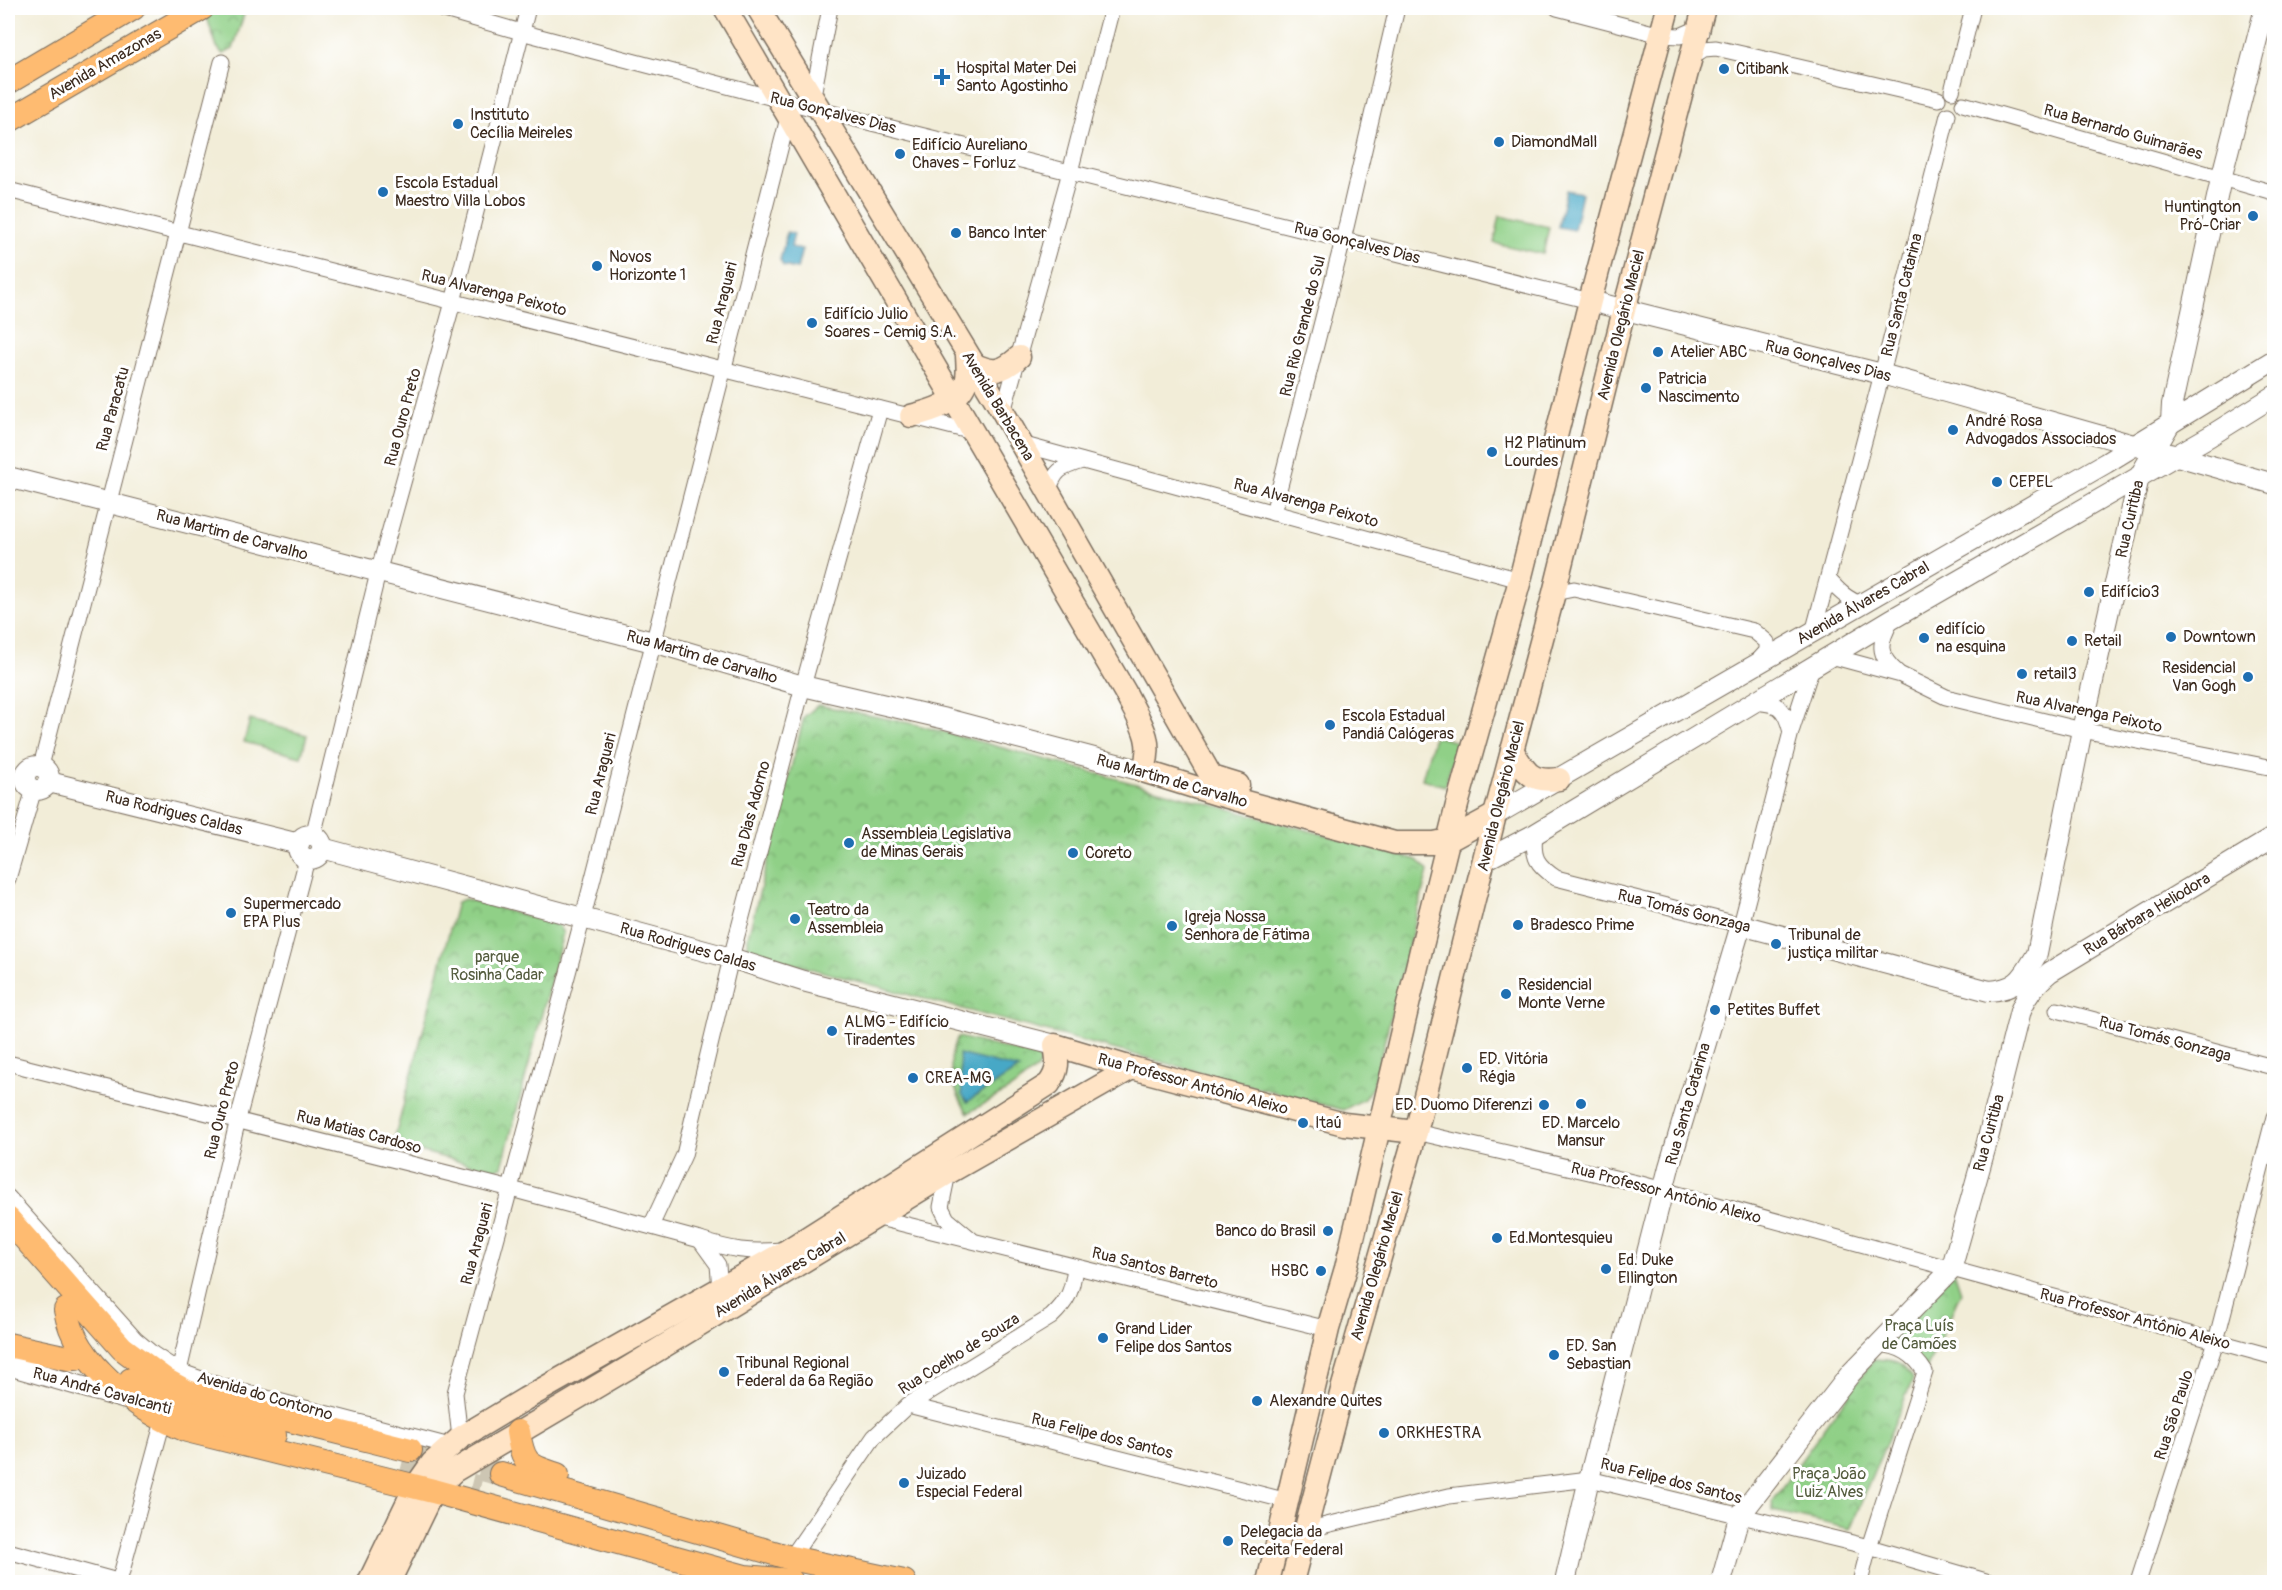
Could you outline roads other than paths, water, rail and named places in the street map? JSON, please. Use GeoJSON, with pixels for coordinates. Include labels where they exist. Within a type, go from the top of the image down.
{"type":"FeatureCollection","features":[{"type":"Feature","properties":{"kind":"main road","name":"Avenida Amazonas"},"geometry":{"type":"LineString","coordinates":[[8,82],[133,8]]}},
{"type":"Feature","properties":{"kind":"main road","name":"Avenida Amazonas"},"geometry":{"type":"LineString","coordinates":[[8,121],[202,8]]}},
{"type":"Feature","properties":{"kind":"main road","name":"Avenida Barbacena"},"geometry":{"type":"LineString","coordinates":[[725,8],[1120,684],[1148,739],[1148,761],[1143,771]]}},
{"type":"Feature","properties":{"kind":"main road","name":"Avenida Barbacena"},"geometry":{"type":"LineString","coordinates":[[758,8],[1003,412],[1212,777]]}},
{"type":"Feature","properties":{"kind":"main road","name":"Avenida Olegário Maciel"},"geometry":{"type":"LineString","coordinates":[[1268,1582],[1449,840],[1520,580],[1590,301],[1668,8]]}},
{"type":"Feature","properties":{"kind":"main road","name":"Avenida Olegário Maciel"},"geometry":{"type":"LineString","coordinates":[[1292,1582],[1343,1386],[1416,1132],[1624,310],[1701,18]]}},
{"type":"Feature","properties":{"kind":"main road"},"geometry":{"type":"LineString","coordinates":[[788,118],[815,105]]}},
{"type":"Feature","properties":{"kind":"main road"},"geometry":{"type":"LineString","coordinates":[[911,416],[934,411],[953,399],[966,383],[970,359],[986,370],[997,371],[1008,367],[1019,357]]}},
{"type":"Feature","properties":{"kind":"main road"},"geometry":{"type":"LineString","coordinates":[[1018,510],[1039,503],[1048,492]]}},
{"type":"Feature","properties":{"kind":"main road"},"geometry":{"type":"LineString","coordinates":[[1055,573],[1068,560],[1085,556]]}},
{"type":"Feature","properties":{"kind":"main road"},"geometry":{"type":"LineString","coordinates":[[1120,684],[1133,673],[1149,668]]}},
{"type":"Feature","properties":{"kind":"main road"},"geometry":{"type":"LineString","coordinates":[[1512,750],[1524,771],[1532,777],[1543,781],[1559,779]]}},
{"type":"Feature","properties":{"kind":"main road","name":"Rua Martim de Carvalho"},"geometry":{"type":"LineString","coordinates":[[1143,771],[1220,795],[1395,843],[1434,843],[1449,840]]}},
{"type":"Feature","properties":{"kind":"main road","name":"Rua Martim de Carvalho"},"geometry":{"type":"LineString","coordinates":[[1212,777],[1374,824],[1384,830],[1395,843]]}},
{"type":"Feature","properties":{"kind":"main road","name":"Avenida Álvares Cabral"},"geometry":{"type":"LineString","coordinates":[[1449,840],[1495,815]]}},
{"type":"Feature","properties":{"kind":"main road","name":"Avenida Álvares Cabral"},"geometry":{"type":"LineString","coordinates":[[415,1474],[428,1468],[455,1442],[525,1399],[788,1250],[1048,1084],[1059,1063],[1055,1045]]}},
{"type":"Feature","properties":{"kind":"main road","name":"Rua Professor Antônio Aleixo"},"geometry":{"type":"LineString","coordinates":[[1055,1045],[1132,1068],[1344,1124],[1416,1132]]}},
{"type":"Feature","properties":{"kind":"main road","name":"Avenida Álvares Cabral"},"geometry":{"type":"LineString","coordinates":[[415,1474],[454,1471],[948,1173],[1132,1068]]}},
{"type":"Feature","properties":{"kind":"main road","name":"Avenida do Contorno"},"geometry":{"type":"LineString","coordinates":[[8,1219],[122,1348],[157,1375],[183,1381],[214,1401],[415,1474]]}},
{"type":"Feature","properties":{"kind":"main road","name":"Avenida do Contorno"},"geometry":{"type":"LineString","coordinates":[[8,1241],[66,1310],[130,1380],[159,1398],[197,1416],[415,1474]]}},
{"type":"Feature","properties":{"kind":"main road"},"geometry":{"type":"LineString","coordinates":[[628,1368],[638,1350],[700,1312],[720,1289]]}},
{"type":"Feature","properties":{"kind":"main road"},"geometry":{"type":"LineString","coordinates":[[66,1310],[72,1335],[84,1363]]}},
{"type":"Feature","properties":{"kind":"main road"},"geometry":{"type":"LineString","coordinates":[[1328,1329],[1336,1333],[1340,1339],[1343,1386]]}},
{"type":"Feature","properties":{"kind":"main road"},"geometry":{"type":"LineString","coordinates":[[8,1345],[76,1358],[163,1421],[200,1434],[415,1474],[735,1574],[904,1582]]}},
{"type":"Feature","properties":{"kind":"main road"},"geometry":{"type":"LineString","coordinates":[[518,1432],[522,1454],[528,1464],[538,1470],[698,1518],[793,1576]]}},
{"type":"Feature","properties":{"kind":"main road"},"geometry":{"type":"LineString","coordinates":[[501,1473],[793,1576]]}},
{"type":"Feature","properties":{"kind":"main road"},"geometry":{"type":"LineString","coordinates":[[369,1582],[415,1474]]}},
{"type":"Feature","properties":{"kind":"main road"},"geometry":{"type":"LineString","coordinates":[[389,1582],[415,1474]]}},
{"type":"Feature","properties":{"kind":"main road"},"geometry":{"type":"LineString","coordinates":[[480,1488],[793,1576]]}},
{"type":"Feature","properties":{"kind":"street","name":"Rua Gonçalves Dias"},"geometry":{"type":"LineString","coordinates":[[438,8],[777,99],[815,105],[1070,172],[1882,374],[2274,484]]}},
{"type":"Feature","properties":{"kind":"street","name":"Rua Ouro Preto"},"geometry":{"type":"LineString","coordinates":[[183,1381],[238,1119],[310,847],[378,573],[453,302],[528,8]]}},
{"type":"Feature","properties":{"kind":"street"},"geometry":{"type":"LineString","coordinates":[[815,105],[830,8]]}},
{"type":"Feature","properties":{"kind":"street"},"geometry":{"type":"LineString","coordinates":[[1003,412],[1070,172],[1112,8]]}},
{"type":"Feature","properties":{"kind":"street","name":"Rua Rio Grande do Sul"},"geometry":{"type":"LineString","coordinates":[[1273,513],[1343,240],[1397,8]]}},
{"type":"Feature","properties":{"kind":"street"},"geometry":{"type":"LineString","coordinates":[[1557,8],[1661,35],[1680,36],[1701,18],[1716,48]]}},
{"type":"Feature","properties":{"kind":"street"},"geometry":{"type":"LineString","coordinates":[[1952,91],[1973,8]]}},
{"type":"Feature","properties":{"kind":"street"},"geometry":{"type":"LineString","coordinates":[[2207,438],[2171,422],[2172,404],[2221,179],[2265,8]]}},
{"type":"Feature","properties":{"kind":"street"},"geometry":{"type":"LineString","coordinates":[[1691,57],[1704,49],[1716,48],[1938,99]]}},
{"type":"Feature","properties":{"kind":"street","name":"Rua Paracatu"},"geometry":{"type":"LineString","coordinates":[[8,879],[31,776],[108,502],[222,62]]}},
{"type":"Feature","properties":{"kind":"street"},"geometry":{"type":"LineString","coordinates":[[1952,91],[1961,97],[1963,104],[1955,115],[1948,115],[1938,106],[1938,99],[1942,93],[1952,91]]}},
{"type":"Feature","properties":{"kind":"street","name":"Rua Bernardo Guimarães"},"geometry":{"type":"LineString","coordinates":[[1963,104],[2274,193]]}},
{"type":"Feature","properties":{"kind":"street","name":"Rua Santa Catarina"},"geometry":{"type":"LineString","coordinates":[[1813,633],[1948,115]]}},
{"type":"Feature","properties":{"kind":"street","name":"Rua Araguari"},"geometry":{"type":"LineString","coordinates":[[455,1442],[455,1393],[583,917],[788,118]]}},
{"type":"Feature","properties":{"kind":"street","name":"Rua Alvarenga Peixoto"},"geometry":{"type":"LineString","coordinates":[[8,190],[973,432]]}},
{"type":"Feature","properties":{"kind":"street","name":"Avenida Álvares Cabral"},"geometry":{"type":"LineString","coordinates":[[1495,815],[1862,604],[2145,448],[2171,422],[2210,401],[2274,360]]}},
{"type":"Feature","properties":{"kind":"street","name":"Avenida Álvares Cabral"},"geometry":{"type":"LineString","coordinates":[[1485,860],[1535,834],[1892,619],[2207,438],[2274,396]]}},
{"type":"Feature","properties":{"kind":"street","name":"Rua Dias Adorno"},"geometry":{"type":"LineString","coordinates":[[651,1226],[684,1155],[731,958],[880,409]]}},
{"type":"Feature","properties":{"kind":"street","name":"Rua Alvarenga Peixoto"},"geometry":{"type":"LineString","coordinates":[[1021,444],[1520,580]]}},
{"type":"Feature","properties":{"kind":"street","name":"Rua Curitiba"},"geometry":{"type":"LineString","coordinates":[[2003,990],[2014,986],[2024,977],[2037,954],[2082,730],[2145,448]]}},
{"type":"Feature","properties":{"kind":"street"},"geometry":{"type":"LineString","coordinates":[[1048,492],[1053,477],[1062,467],[1082,461]]}},
{"type":"Feature","properties":{"kind":"street","name":"Rua Martim de Carvalho"},"geometry":{"type":"LineString","coordinates":[[8,477],[652,642],[803,686],[946,719],[1143,771]]}},
{"type":"Feature","properties":{"kind":"street"},"geometry":{"type":"LineString","coordinates":[[1828,579],[1843,595],[1853,602],[1862,604]]}},
{"type":"Feature","properties":{"kind":"street"},"geometry":{"type":"LineString","coordinates":[[1554,593],[1574,589],[1754,631],[1767,642],[1767,651],[1751,668]]}},
{"type":"Feature","properties":{"kind":"street","name":"Rua Alvarenga Peixoto"},"geometry":{"type":"LineString","coordinates":[[1892,619],[1881,640],[1886,663],[1901,675],[1946,698],[2082,730],[2274,768]]}},
{"type":"Feature","properties":{"kind":"street","name":"Rua Alvarenga Peixoto"},"geometry":{"type":"LineString","coordinates":[[1831,656],[1901,675]]}},
{"type":"Feature","properties":{"kind":"street","name":"Rua Santa Catarina"},"geometry":{"type":"LineString","coordinates":[[1565,1582],[1663,1191],[1741,925],[1791,732],[1812,667]]}},
{"type":"Feature","properties":{"kind":"street"},"geometry":{"type":"LineString","coordinates":[[1752,702],[1774,703],[1781,707],[1786,714],[1791,732]]}},
{"type":"Feature","properties":{"kind":"street","name":"Rua Rodrigues Caldas"},"geometry":{"type":"LineString","coordinates":[[31,776],[583,917],[731,958],[803,981],[1055,1045]]}},
{"type":"Feature","properties":{"kind":"street","name":"Rua Tomás Gonzaga"},"geometry":{"type":"LineString","coordinates":[[1535,834],[1533,848],[1536,859],[1543,869],[1556,878],[1989,991],[2003,990]]}},
{"type":"Feature","properties":{"kind":"street","name":"Rua Bárbara Heliodora"},"geometry":{"type":"LineString","coordinates":[[2026,997],[2050,972],[2274,837]]}},
{"type":"Feature","properties":{"kind":"street"},"geometry":{"type":"LineString","coordinates":[[2037,954],[2039,964],[2050,972]]}},
{"type":"Feature","properties":{"kind":"street","name":"Rua Curitiba"},"geometry":{"type":"LineString","coordinates":[[1951,1270],[1987,1142],[2020,1011],[2026,997]]}},
{"type":"Feature","properties":{"kind":"street","name":"Rua Tomás Gonzaga"},"geometry":{"type":"LineString","coordinates":[[2057,1010],[2274,1070]]}},
{"type":"Feature","properties":{"kind":"street","name":"Rua Matias Cardoso"},"geometry":{"type":"LineString","coordinates":[[8,1063],[511,1189],[700,1239],[731,1250],[759,1252],[788,1250]]}},
{"type":"Feature","properties":{"kind":"street","name":"Rua São Paulo"},"geometry":{"type":"LineString","coordinates":[[2138,1582],[2216,1341],[2274,1117]]}},
{"type":"Feature","properties":{"kind":"street","name":"Rua Professor Antônio Aleixo"},"geometry":{"type":"LineString","coordinates":[[1416,1132],[1663,1191],[2274,1357]]}},
{"type":"Feature","properties":{"kind":"street","name":"Rua Santos Barreto"},"geometry":{"type":"LineString","coordinates":[[948,1173],[940,1207],[948,1219],[974,1241]]}},
{"type":"Feature","properties":{"kind":"street","name":"Avenida do Contorno"},"geometry":{"type":"LineString","coordinates":[[8,1197],[135,1339],[183,1381],[221,1386],[455,1442]]}},
{"type":"Feature","properties":{"kind":"street","name":"Rua Santos Barreto"},"geometry":{"type":"LineString","coordinates":[[845,1212],[876,1217],[1328,1329]]}},
{"type":"Feature","properties":{"kind":"street"},"geometry":{"type":"LineString","coordinates":[[700,1239],[718,1265],[720,1289]]}},
{"type":"Feature","properties":{"kind":"street","name":"Rua Coelho de Souza"},"geometry":{"type":"LineString","coordinates":[[793,1576],[874,1437],[908,1406],[1051,1317],[1072,1292],[1075,1267]]}},
{"type":"Feature","properties":{"kind":"street"},"geometry":{"type":"LineString","coordinates":[[1721,1582],[1739,1517],[1851,1373],[1951,1270]]}},
{"type":"Feature","properties":{"kind":"street"},"geometry":{"type":"LineString","coordinates":[[1860,1582],[1925,1372],[1916,1358],[1903,1350],[1879,1344]]}},
{"type":"Feature","properties":{"kind":"street","name":"Rua André Cavalcanti"},"geometry":{"type":"LineString","coordinates":[[8,1354],[84,1363]]}},
{"type":"Feature","properties":{"kind":"street","name":"Rua André Cavalcanti"},"geometry":{"type":"LineString","coordinates":[[8,1365],[135,1402],[197,1416]]}},
{"type":"Feature","properties":{"kind":"street","name":"Rua André Cavalcanti"},"geometry":{"type":"LineString","coordinates":[[160,1388],[183,1381]]}},
{"type":"Feature","properties":{"kind":"street","name":"Rua Felipe dos Santos"},"geometry":{"type":"LineString","coordinates":[[908,1406],[1288,1501]]}},
{"type":"Feature","properties":{"kind":"street"},"geometry":{"type":"LineString","coordinates":[[8,1551],[120,1582],[163,1421]]}},
{"type":"Feature","properties":{"kind":"street","name":"Rua Felipe dos Santos"},"geometry":{"type":"LineString","coordinates":[[1305,1530],[1449,1496],[1589,1479],[1869,1547],[1989,1582]]}},
{"type":"Feature","properties":{"kind":"water"},"geometry":{"type":"Polygon","coordinates":[[[1566,190],[1582,193],[1574,230],[1558,227],[1566,190]]]}},
{"type":"Feature","properties":{"kind":"water"},"geometry":{"type":"Polygon","coordinates":[[[787,232],[794,234],[791,247],[802,249],[797,269],[783,266],[780,260],[787,232]]]}},
{"type":"Feature","properties":{"kind":"water"},"geometry":{"type":"Polygon","coordinates":[[[959,1054],[1019,1069],[967,1102],[962,1095],[959,1054]]]}},
{"type":"Feature","properties":{"kind":"tunnel"},"geometry":{"type":"LineString","coordinates":[[410,1450],[501,1474]]}},
{"type":"Feature","properties":{"kind":"tunnel"},"geometry":{"type":"LineString","coordinates":[[401,1468],[480,1488]]}},
{"type":"Feature","properties":{"kind":"place","name":"Citibank"},"geometry":{"type":"Point","coordinates":[1724,69]}},
{"type":"Feature","properties":{"kind":"place","name":"Hospital Mater Dei Santo Agostinho"},"geometry":{"type":"Point","coordinates":[942,77]}},
{"type":"Feature","properties":{"kind":"place","name":"Instituto Cecília Meireles"},"geometry":{"type":"Point","coordinates":[458,124]}},
{"type":"Feature","properties":{"kind":"place","name":"DiamondMall"},"geometry":{"type":"Point","coordinates":[1499,142]}},
{"type":"Feature","properties":{"kind":"place","name":"Edifício Aureliano Chaves - Forluz"},"geometry":{"type":"Point","coordinates":[900,154]}},
{"type":"Feature","properties":{"kind":"place","name":"Escola Estadual Maestro Villa Lobos"},"geometry":{"type":"Point","coordinates":[383,192]}},
{"type":"Feature","properties":{"kind":"place","name":"Huntington Pró-Criar"},"geometry":{"type":"Point","coordinates":[2253,216]}},
{"type":"Feature","properties":{"kind":"place","name":"Banco Inter"},"geometry":{"type":"Point","coordinates":[956,233]}},
{"type":"Feature","properties":{"kind":"place","name":"Novos Horizonte 1"},"geometry":{"type":"Point","coordinates":[597,266]}},
{"type":"Feature","properties":{"kind":"place","name":"Edifício Julio Soares - Cemig S.A."},"geometry":{"type":"Point","coordinates":[812,323]}},
{"type":"Feature","properties":{"kind":"place","name":"Atelier ABC"},"geometry":{"type":"Point","coordinates":[1658,352]}},
{"type":"Feature","properties":{"kind":"place","name":"Patricia Nascimento"},"geometry":{"type":"Point","coordinates":[1646,388]}},
{"type":"Feature","properties":{"kind":"place","name":"André Rosa Advogados Associados"},"geometry":{"type":"Point","coordinates":[1953,430]}},
{"type":"Feature","properties":{"kind":"place","name":"H2 Platinum Lourdes"},"geometry":{"type":"Point","coordinates":[1492,452]}},
{"type":"Feature","properties":{"kind":"place","name":"CEPEL"},"geometry":{"type":"Point","coordinates":[1997,482]}},
{"type":"Feature","properties":{"kind":"place","name":"Edifício3"},"geometry":{"type":"Point","coordinates":[2089,592]}},
{"type":"Feature","properties":{"kind":"place","name":"Downtown"},"geometry":{"type":"Point","coordinates":[2171,637]}},
{"type":"Feature","properties":{"kind":"place","name":"edifício na esquina"},"geometry":{"type":"Point","coordinates":[1924,638]}},
{"type":"Feature","properties":{"kind":"place","name":"Retail"},"geometry":{"type":"Point","coordinates":[2072,641]}},
{"type":"Feature","properties":{"kind":"place","name":"retail3"},"geometry":{"type":"Point","coordinates":[2022,674]}},
{"type":"Feature","properties":{"kind":"place","name":"Residencial Van Gogh"},"geometry":{"type":"Point","coordinates":[2248,677]}},
{"type":"Feature","properties":{"kind":"place","name":"Escola Estadual Pandiá Calógeras"},"geometry":{"type":"Point","coordinates":[1330,725]}},
{"type":"Feature","properties":{"kind":"place","name":"Assembleia Legislativa de Minas Gerais"},"geometry":{"type":"Point","coordinates":[849,843]}},
{"type":"Feature","properties":{"kind":"place","name":"Coreto"},"geometry":{"type":"Point","coordinates":[1073,853]}},
{"type":"Feature","properties":{"kind":"place","name":"Supermercado EPA Plus"},"geometry":{"type":"Point","coordinates":[231,913]}},
{"type":"Feature","properties":{"kind":"place","name":"Teatro da Assembleia"},"geometry":{"type":"Point","coordinates":[795,919]}},
{"type":"Feature","properties":{"kind":"place","name":"Bradesco Prime"},"geometry":{"type":"Point","coordinates":[1518,925]}},
{"type":"Feature","properties":{"kind":"place","name":"Igreja Nossa Senhora de Fátima"},"geometry":{"type":"Point","coordinates":[1172,926]}},
{"type":"Feature","properties":{"kind":"place","name":"Tribunal de justiça militar"},"geometry":{"type":"Point","coordinates":[1776,944]}},
{"type":"Feature","properties":{"kind":"place","name":"Residencial Monte Verne"},"geometry":{"type":"Point","coordinates":[1506,994]}},
{"type":"Feature","properties":{"kind":"place","name":"Petites Buffet"},"geometry":{"type":"Point","coordinates":[1715,1010]}},
{"type":"Feature","properties":{"kind":"place","name":"ALMG - Edifício Tiradentes"},"geometry":{"type":"Point","coordinates":[832,1031]}},
{"type":"Feature","properties":{"kind":"place","name":"ED. Vitória Régia"},"geometry":{"type":"Point","coordinates":[1467,1068]}},
{"type":"Feature","properties":{"kind":"place","name":"CREA-MG"},"geometry":{"type":"Point","coordinates":[913,1078]}},
{"type":"Feature","properties":{"kind":"place","name":"ED. Marcelo Mansur"},"geometry":{"type":"Point","coordinates":[1581,1104]}},
{"type":"Feature","properties":{"kind":"place","name":"ED. Duomo Diferenzi"},"geometry":{"type":"Point","coordinates":[1544,1105]}},
{"type":"Feature","properties":{"kind":"place","name":"Itaú"},"geometry":{"type":"Point","coordinates":[1303,1123]}},
{"type":"Feature","properties":{"kind":"place","name":"Banco do Brasil"},"geometry":{"type":"Point","coordinates":[1328,1231]}},
{"type":"Feature","properties":{"kind":"place","name":"Ed.Montesquieu"},"geometry":{"type":"Point","coordinates":[1497,1238]}},
{"type":"Feature","properties":{"kind":"place","name":"Ed. Duke Ellington"},"geometry":{"type":"Point","coordinates":[1606,1269]}},
{"type":"Feature","properties":{"kind":"place","name":"HSBC"},"geometry":{"type":"Point","coordinates":[1321,1271]}},
{"type":"Feature","properties":{"kind":"place","name":"Grand Lider Felipe dos Santos"},"geometry":{"type":"Point","coordinates":[1103,1338]}},
{"type":"Feature","properties":{"kind":"place","name":"ED. San Sebastian"},"geometry":{"type":"Point","coordinates":[1554,1355]}},
{"type":"Feature","properties":{"kind":"place","name":"Tribunal Regional Federal da 6ª Região"},"geometry":{"type":"Point","coordinates":[724,1372]}},
{"type":"Feature","properties":{"kind":"place","name":"Alexandre Quites"},"geometry":{"type":"Point","coordinates":[1257,1401]}},
{"type":"Feature","properties":{"kind":"place","name":"ORKHESTRA"},"geometry":{"type":"Point","coordinates":[1384,1433]}},
{"type":"Feature","properties":{"kind":"place","name":"Juizado Especial Federal"},"geometry":{"type":"Point","coordinates":[904,1483]}},
{"type":"Feature","properties":{"kind":"place","name":"Delegacia da Receita Federal"},"geometry":{"type":"Point","coordinates":[1228,1541]}},
{"type":"Feature","properties":{"kind":"park label","name":"parque Rosinha Cadar"},"geometry":{"type":"Point","coordinates":[497,966]}},
{"type":"Feature","properties":{"kind":"park label","name":"Praça Luís de Camões"},"geometry":{"type":"Point","coordinates":[1919,1335]}},
{"type":"Feature","properties":{"kind":"park label","name":"Praça João Luiz Alves"},"geometry":{"type":"Point","coordinates":[1829,1483]}}]}
